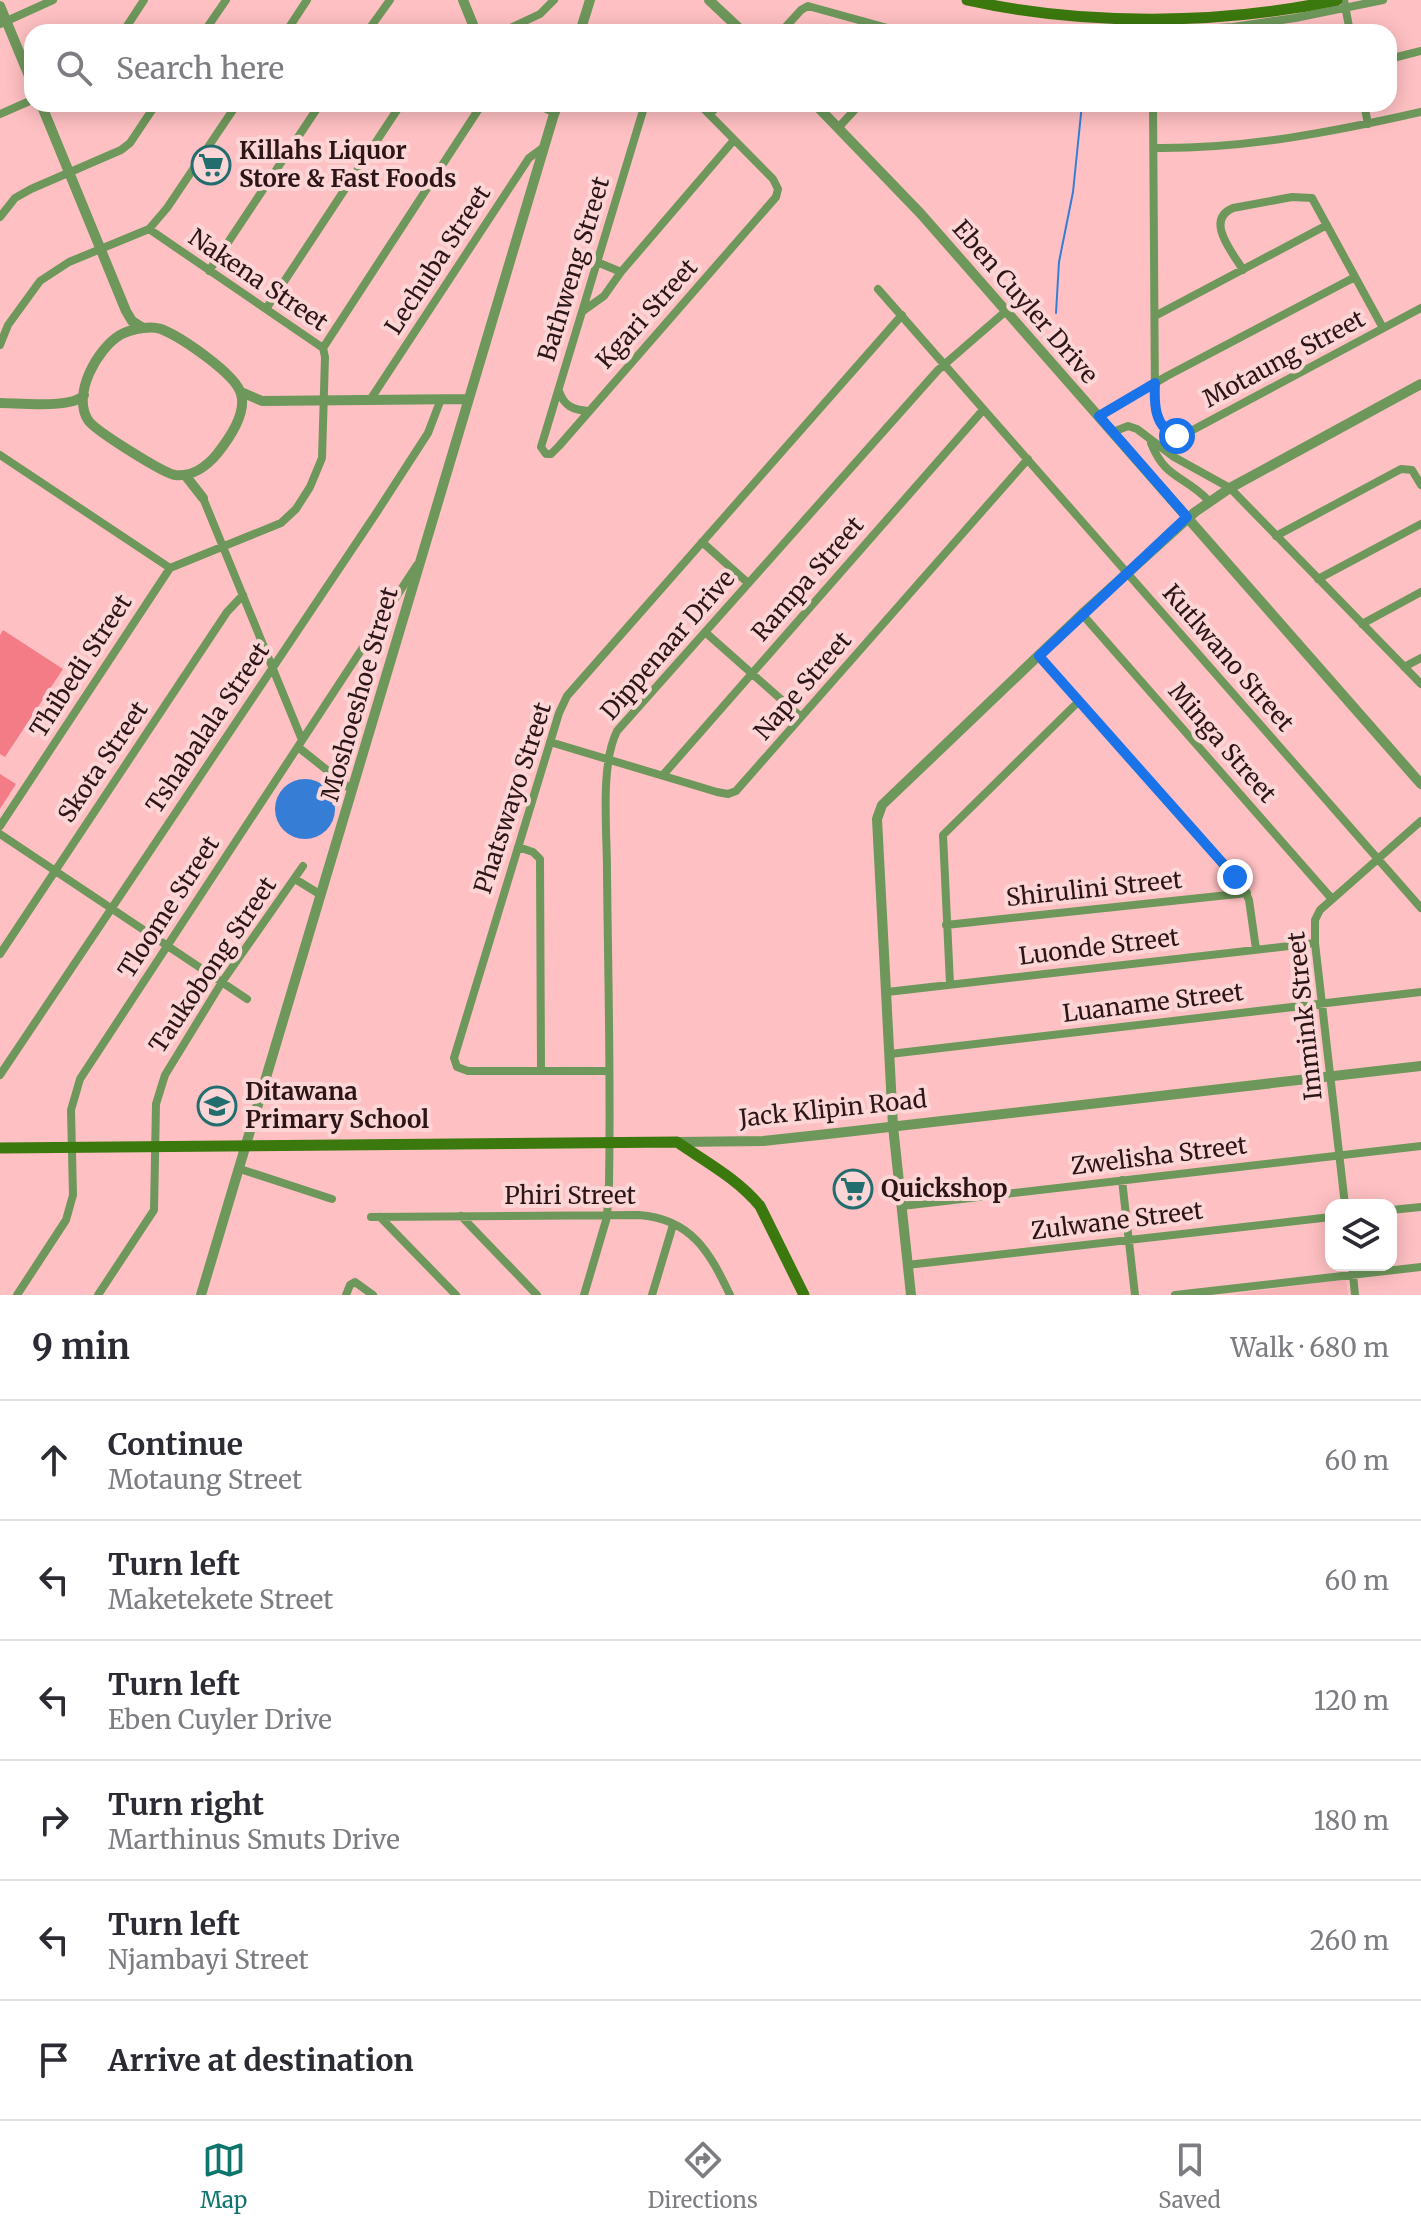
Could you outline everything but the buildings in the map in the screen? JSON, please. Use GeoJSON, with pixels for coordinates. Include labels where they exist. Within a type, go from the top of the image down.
{"type":"FeatureCollection","features":[{"type":"Feature","properties":{"kind":"main road"},"geometry":{"type":"LineString","coordinates":[[967,0],[1069,14],[1146,17],[1233,16],[1342,3]]}},
{"type":"Feature","properties":{"kind":"main road"},"geometry":{"type":"LineString","coordinates":[[677,1142],[737,1182],[752,1196],[760,1206],[804,1295]]}},
{"type":"Feature","properties":{"kind":"main road","name":"Jack Klipin Road"},"geometry":{"type":"LineString","coordinates":[[0,1148],[677,1142]]}},
{"type":"Feature","properties":{"kind":"street"},"geometry":{"type":"LineString","coordinates":[[3,23],[53,0]]}},
{"type":"Feature","properties":{"kind":"street"},"geometry":{"type":"LineString","coordinates":[[128,24],[144,0]]}},
{"type":"Feature","properties":{"kind":"street"},"geometry":{"type":"LineString","coordinates":[[210,24],[226,0]]}},
{"type":"Feature","properties":{"kind":"street"},"geometry":{"type":"LineString","coordinates":[[291,24],[307,0]]}},
{"type":"Feature","properties":{"kind":"street"},"geometry":{"type":"LineString","coordinates":[[373,24],[390,0]]}},
{"type":"Feature","properties":{"kind":"street"},"geometry":{"type":"LineString","coordinates":[[463,0],[473,24]]}},
{"type":"Feature","properties":{"kind":"street"},"geometry":{"type":"LineString","coordinates":[[519,24],[540,14],[554,0]]}},
{"type":"Feature","properties":{"kind":"street"},"geometry":{"type":"LineString","coordinates":[[582,24],[590,0]]}},
{"type":"Feature","properties":{"kind":"street"},"geometry":{"type":"LineString","coordinates":[[709,0],[734,24]]}},
{"type":"Feature","properties":{"kind":"street"},"geometry":{"type":"LineString","coordinates":[[1247,24],[1342,3],[1383,0]]}},
{"type":"Feature","properties":{"kind":"street"},"geometry":{"type":"LineString","coordinates":[[1342,3],[1348,24]]}},
{"type":"Feature","properties":{"kind":"street"},"geometry":{"type":"LineString","coordinates":[[0,6],[3,23],[24,66]]}},
{"type":"Feature","properties":{"kind":"street"},"geometry":{"type":"LineString","coordinates":[[788,24],[808,6],[873,24]]}},
{"type":"Feature","properties":{"kind":"street"},"geometry":{"type":"LineString","coordinates":[[1397,57],[1421,51]]}},
{"type":"Feature","properties":{"kind":"street"},"geometry":{"type":"LineString","coordinates":[[0,114],[24,104]]}},
{"type":"Feature","properties":{"kind":"street"},"geometry":{"type":"LineString","coordinates":[[44,112],[126,311],[132,321],[143,328]]}},
{"type":"Feature","properties":{"kind":"street"},"geometry":{"type":"LineString","coordinates":[[0,217],[15,198],[104,159],[130,143],[151,112]]}},
{"type":"Feature","properties":{"kind":"street"},"geometry":{"type":"LineString","coordinates":[[0,345],[8,325],[40,281],[69,262],[149,229],[167,208],[232,112]]}},
{"type":"Feature","properties":{"kind":"street"},"geometry":{"type":"LineString","coordinates":[[209,271],[315,112]]}},
{"type":"Feature","properties":{"kind":"street"},"geometry":{"type":"LineString","coordinates":[[266,309],[396,112]]}},
{"type":"Feature","properties":{"kind":"street"},"geometry":{"type":"LineString","coordinates":[[323,348],[477,112]]}},
{"type":"Feature","properties":{"kind":"street","name":"Moshoeshoe Street"},"geometry":{"type":"LineString","coordinates":[[201,1295],[555,112]]}},
{"type":"Feature","properties":{"kind":"street","name":"Bathweng Street"},"geometry":{"type":"LineString","coordinates":[[541,447],[643,112]]}},
{"type":"Feature","properties":{"kind":"street","name":"Eben Cuyler Drive"},"geometry":{"type":"LineString","coordinates":[[823,112],[913,206],[1421,784]]}},
{"type":"Feature","properties":{"kind":"street"},"geometry":{"type":"LineString","coordinates":[[838,128],[853,112]]}},
{"type":"Feature","properties":{"kind":"street"},"geometry":{"type":"LineString","coordinates":[[1153,112],[1155,383]]}},
{"type":"Feature","properties":{"kind":"street"},"geometry":{"type":"LineString","coordinates":[[1366,112],[1368,124]]}},
{"type":"Feature","properties":{"kind":"street"},"geometry":{"type":"LineString","coordinates":[[1155,148],[1201,148],[1280,140],[1421,112]]}},
{"type":"Feature","properties":{"kind":"street"},"geometry":{"type":"LineString","coordinates":[[583,311],[604,296],[734,140],[710,114]]}},
{"type":"Feature","properties":{"kind":"street","name":"Kgari Street"},"geometry":{"type":"LineString","coordinates":[[541,447],[544,453],[551,454],[776,197],[777,186],[769,174],[734,140]]}},
{"type":"Feature","properties":{"kind":"street","name":"Lechuba Street"},"geometry":{"type":"LineString","coordinates":[[370,400],[529,158],[544,147]]}},
{"type":"Feature","properties":{"kind":"street"},"geometry":{"type":"LineString","coordinates":[[1243,270],[1220,230],[1221,219],[1228,210],[1307,196],[1316,202],[1383,328]]}},
{"type":"Feature","properties":{"kind":"street"},"geometry":{"type":"LineString","coordinates":[[1155,316],[1327,225]]}},
{"type":"Feature","properties":{"kind":"street","name":"Nakena Street"},"geometry":{"type":"LineString","coordinates":[[149,229],[323,348],[325,400],[322,458],[310,487],[296,509],[281,523],[170,568]]}},
{"type":"Feature","properties":{"kind":"street"},"geometry":{"type":"LineString","coordinates":[[597,262],[621,272]]}},
{"type":"Feature","properties":{"kind":"street"},"geometry":{"type":"LineString","coordinates":[[1099,416],[1355,277]]}},
{"type":"Feature","properties":{"kind":"street","name":"Kutlwano Street"},"geometry":{"type":"LineString","coordinates":[[878,289],[1421,908]]}},
{"type":"Feature","properties":{"kind":"street","name":"Motaung Street"},"geometry":{"type":"LineString","coordinates":[[1155,383],[1155,409],[1159,419],[1171,434],[1182,435],[1421,308]]}},
{"type":"Feature","properties":{"kind":"street"},"geometry":{"type":"LineString","coordinates":[[126,311],[119,335],[98,358],[88,379],[84,395],[85,413],[92,425],[158,468],[175,475],[185,475],[201,469],[223,446],[242,409],[241,392]]}},
{"type":"Feature","properties":{"kind":"street","name":"Dippenaar Drive"},"geometry":{"type":"LineString","coordinates":[[584,1295],[607,1217],[610,1143],[608,760],[617,731],[945,364],[1006,311]]}},
{"type":"Feature","properties":{"kind":"street","name":"Phatswayo Street"},"geometry":{"type":"LineString","coordinates":[[608,1071],[468,1071],[457,1067],[454,1058],[550,742],[567,696],[902,315]]}},
{"type":"Feature","properties":{"kind":"street"},"geometry":{"type":"LineString","coordinates":[[119,335],[143,328],[158,328],[226,373],[241,392],[262,401]]}},
{"type":"Feature","properties":{"kind":"street"},"geometry":{"type":"LineString","coordinates":[[911,1295],[893,1126],[879,811],[886,800],[1187,517],[1230,488],[1421,384]]}},
{"type":"Feature","properties":{"kind":"street"},"geometry":{"type":"LineString","coordinates":[[558,389],[567,405],[588,411]]}},
{"type":"Feature","properties":{"kind":"street"},"geometry":{"type":"LineString","coordinates":[[0,403],[64,403],[79,400],[84,395]]}},
{"type":"Feature","properties":{"kind":"street","name":"Tshabalala Street"},"geometry":{"type":"LineString","coordinates":[[0,1075],[428,433],[441,399]]}},
{"type":"Feature","properties":{"kind":"street"},"geometry":{"type":"LineString","coordinates":[[242,409],[262,401],[468,399]]}},
{"type":"Feature","properties":{"kind":"street"},"geometry":{"type":"LineString","coordinates":[[64,403],[85,413]]}},
{"type":"Feature","properties":{"kind":"street","name":"Rampa Street"},"geometry":{"type":"LineString","coordinates":[[663,775],[983,410]]}},
{"type":"Feature","properties":{"kind":"street"},"geometry":{"type":"LineString","coordinates":[[1113,432],[1128,426],[1137,429],[1151,442],[1230,488],[1421,684]]}},
{"type":"Feature","properties":{"kind":"street"},"geometry":{"type":"LineString","coordinates":[[1151,442],[1164,469],[1195,487],[1209,501]]}},
{"type":"Feature","properties":{"kind":"street"},"geometry":{"type":"LineString","coordinates":[[1,457],[170,568]]}},
{"type":"Feature","properties":{"kind":"street","name":"Nape Street"},"geometry":{"type":"LineString","coordinates":[[550,742],[717,792],[733,793],[1028,459]]}},
{"type":"Feature","properties":{"kind":"street"},"geometry":{"type":"LineString","coordinates":[[201,469],[203,498]]}},
{"type":"Feature","properties":{"kind":"street"},"geometry":{"type":"LineString","coordinates":[[1276,536],[1401,469],[1412,470],[1421,485]]}},
{"type":"Feature","properties":{"kind":"street"},"geometry":{"type":"LineString","coordinates":[[185,475],[203,498],[273,668],[300,743],[352,790]]}},
{"type":"Feature","properties":{"kind":"street"},"geometry":{"type":"LineString","coordinates":[[1318,579],[1421,524]]}},
{"type":"Feature","properties":{"kind":"street"},"geometry":{"type":"LineString","coordinates":[[702,542],[748,583]]}},
{"type":"Feature","properties":{"kind":"street","name":"Tloome Street"},"geometry":{"type":"LineString","coordinates":[[17,1295],[66,1220],[71,1207],[71,1110],[80,1079],[419,561]]}},
{"type":"Feature","properties":{"kind":"street","name":"Thibedi Street"},"geometry":{"type":"LineString","coordinates":[[0,826],[170,568]]}},
{"type":"Feature","properties":{"kind":"street"},"geometry":{"type":"LineString","coordinates":[[1362,624],[1421,592]]}},
{"type":"Feature","properties":{"kind":"street","name":"Skota Street"},"geometry":{"type":"LineString","coordinates":[[0,954],[227,612],[243,595]]}},
{"type":"Feature","properties":{"kind":"street","name":"Minga Street"},"geometry":{"type":"LineString","coordinates":[[1082,614],[1332,899]]}},
{"type":"Feature","properties":{"kind":"street"},"geometry":{"type":"LineString","coordinates":[[705,632],[801,717]]}},
{"type":"Feature","properties":{"kind":"street"},"geometry":{"type":"LineString","coordinates":[[1039,656],[1247,893],[1256,949]]}},
{"type":"Feature","properties":{"kind":"street"},"geometry":{"type":"LineString","coordinates":[[1404,667],[1421,658]]}},
{"type":"Feature","properties":{"kind":"street"},"geometry":{"type":"LineString","coordinates":[[950,984],[943,835],[1079,701]]}},
{"type":"Feature","properties":{"kind":"street","name":"Immink Street"},"geometry":{"type":"LineString","coordinates":[[1344,1199],[1315,943],[1316,917],[1332,899],[1421,821]]}},
{"type":"Feature","properties":{"kind":"street"},"geometry":{"type":"LineString","coordinates":[[0,834],[247,999]]}},
{"type":"Feature","properties":{"kind":"street"},"geometry":{"type":"LineString","coordinates":[[518,847],[533,852],[540,859],[541,1070]]}},
{"type":"Feature","properties":{"kind":"street","name":"Taukobong Street"},"geometry":{"type":"LineString","coordinates":[[99,1295],[153,1214],[156,1195],[156,1104],[165,1075],[222,982],[303,866]]}},
{"type":"Feature","properties":{"kind":"street","name":"Taukobong Street"},"geometry":{"type":"LineString","coordinates":[[295,879],[321,895]]}},
{"type":"Feature","properties":{"kind":"street","name":"Shirulini Street"},"geometry":{"type":"LineString","coordinates":[[946,925],[1247,893]]}},
{"type":"Feature","properties":{"kind":"street","name":"Luonde Street"},"geometry":{"type":"LineString","coordinates":[[887,992],[1315,943]]}},
{"type":"Feature","properties":{"kind":"street","name":"Luaname Street"},"geometry":{"type":"LineString","coordinates":[[890,1054],[1421,992]]}},
{"type":"Feature","properties":{"kind":"street","name":"Jack Klipin Road"},"geometry":{"type":"LineString","coordinates":[[677,1142],[763,1141],[1421,1066]]}},
{"type":"Feature","properties":{"kind":"street","name":"Zwelisha Street"},"geometry":{"type":"LineString","coordinates":[[902,1206],[1421,1146]]}},
{"type":"Feature","properties":{"kind":"street"},"geometry":{"type":"LineString","coordinates":[[240,1169],[332,1199]]}},
{"type":"Feature","properties":{"kind":"street"},"geometry":{"type":"LineString","coordinates":[[1122,1180],[1135,1295]]}},
{"type":"Feature","properties":{"kind":"street"},"geometry":{"type":"LineString","coordinates":[[1397,1209],[1421,1207]]}},
{"type":"Feature","properties":{"kind":"street"},"geometry":{"type":"LineString","coordinates":[[461,1216],[537,1295]]}},
{"type":"Feature","properties":{"kind":"street","name":"Phiri Street"},"geometry":{"type":"LineString","coordinates":[[456,1295],[376,1217],[649,1216],[673,1225],[705,1247],[730,1295]]}},
{"type":"Feature","properties":{"kind":"street","name":"Zulwane Street"},"geometry":{"type":"LineString","coordinates":[[907,1265],[1325,1218]]}},
{"type":"Feature","properties":{"kind":"street"},"geometry":{"type":"LineString","coordinates":[[652,1295],[673,1225]]}},
{"type":"Feature","properties":{"kind":"street"},"geometry":{"type":"LineString","coordinates":[[1397,1268],[1421,1267]]}},
{"type":"Feature","properties":{"kind":"street"},"geometry":{"type":"LineString","coordinates":[[1175,1295],[1345,1271]]}},
{"type":"Feature","properties":{"kind":"street"},"geometry":{"type":"LineString","coordinates":[[1352,1271],[1355,1295]]}},
{"type":"Feature","properties":{"kind":"street"},"geometry":{"type":"LineString","coordinates":[[346,1292],[352,1283],[358,1282],[373,1295]]}},
{"type":"Feature","properties":{"kind":"shaded area"},"geometry":{"type":"Polygon","coordinates":[[[3,630],[63,669],[5,757],[0,754],[0,635],[3,630]]]}},
{"type":"Feature","properties":{"kind":"shaded area"},"geometry":{"type":"Polygon","coordinates":[[[0,774],[16,784],[0,809],[0,774]]]}},
{"type":"Feature","properties":{"kind":"shaded area"},"geometry":{"type":"Polygon","coordinates":[[[1346,1279],[1348,1295],[1236,1295],[1236,1294],[1346,1279]]]}},
{"type":"Feature","properties":{"kind":"water"},"geometry":{"type":"Polygon","coordinates":[[[305,779],[316,781],[326,788],[333,798],[333,820],[326,830],[316,837],[305,839],[294,837],[284,830],[277,820],[275,809],[277,798],[284,788],[294,781],[305,779]]]}},
{"type":"Feature","properties":{"kind":"waterway"},"geometry":{"type":"LineString","coordinates":[[1056,313],[1059,262],[1073,192],[1081,112]]}},
{"type":"Feature","properties":{"kind":"place","name":"Killahs Liquor Store & Fast Foods"},"geometry":{"type":"Point","coordinates":[211,165]}},
{"type":"Feature","properties":{"kind":"place","name":"Ditawana Primary School"},"geometry":{"type":"Point","coordinates":[217,1106]}},
{"type":"Feature","properties":{"kind":"place","name":"Quickshop"},"geometry":{"type":"Point","coordinates":[853,1189]}},
{"type":"Feature","properties":{"kind":"route"},"geometry":{"type":"LineString","coordinates":[[1177,436],[1166,429],[1157,415],[1155,383],[1099,416],[1187,517],[1039,656],[1235,877]]}}]}
